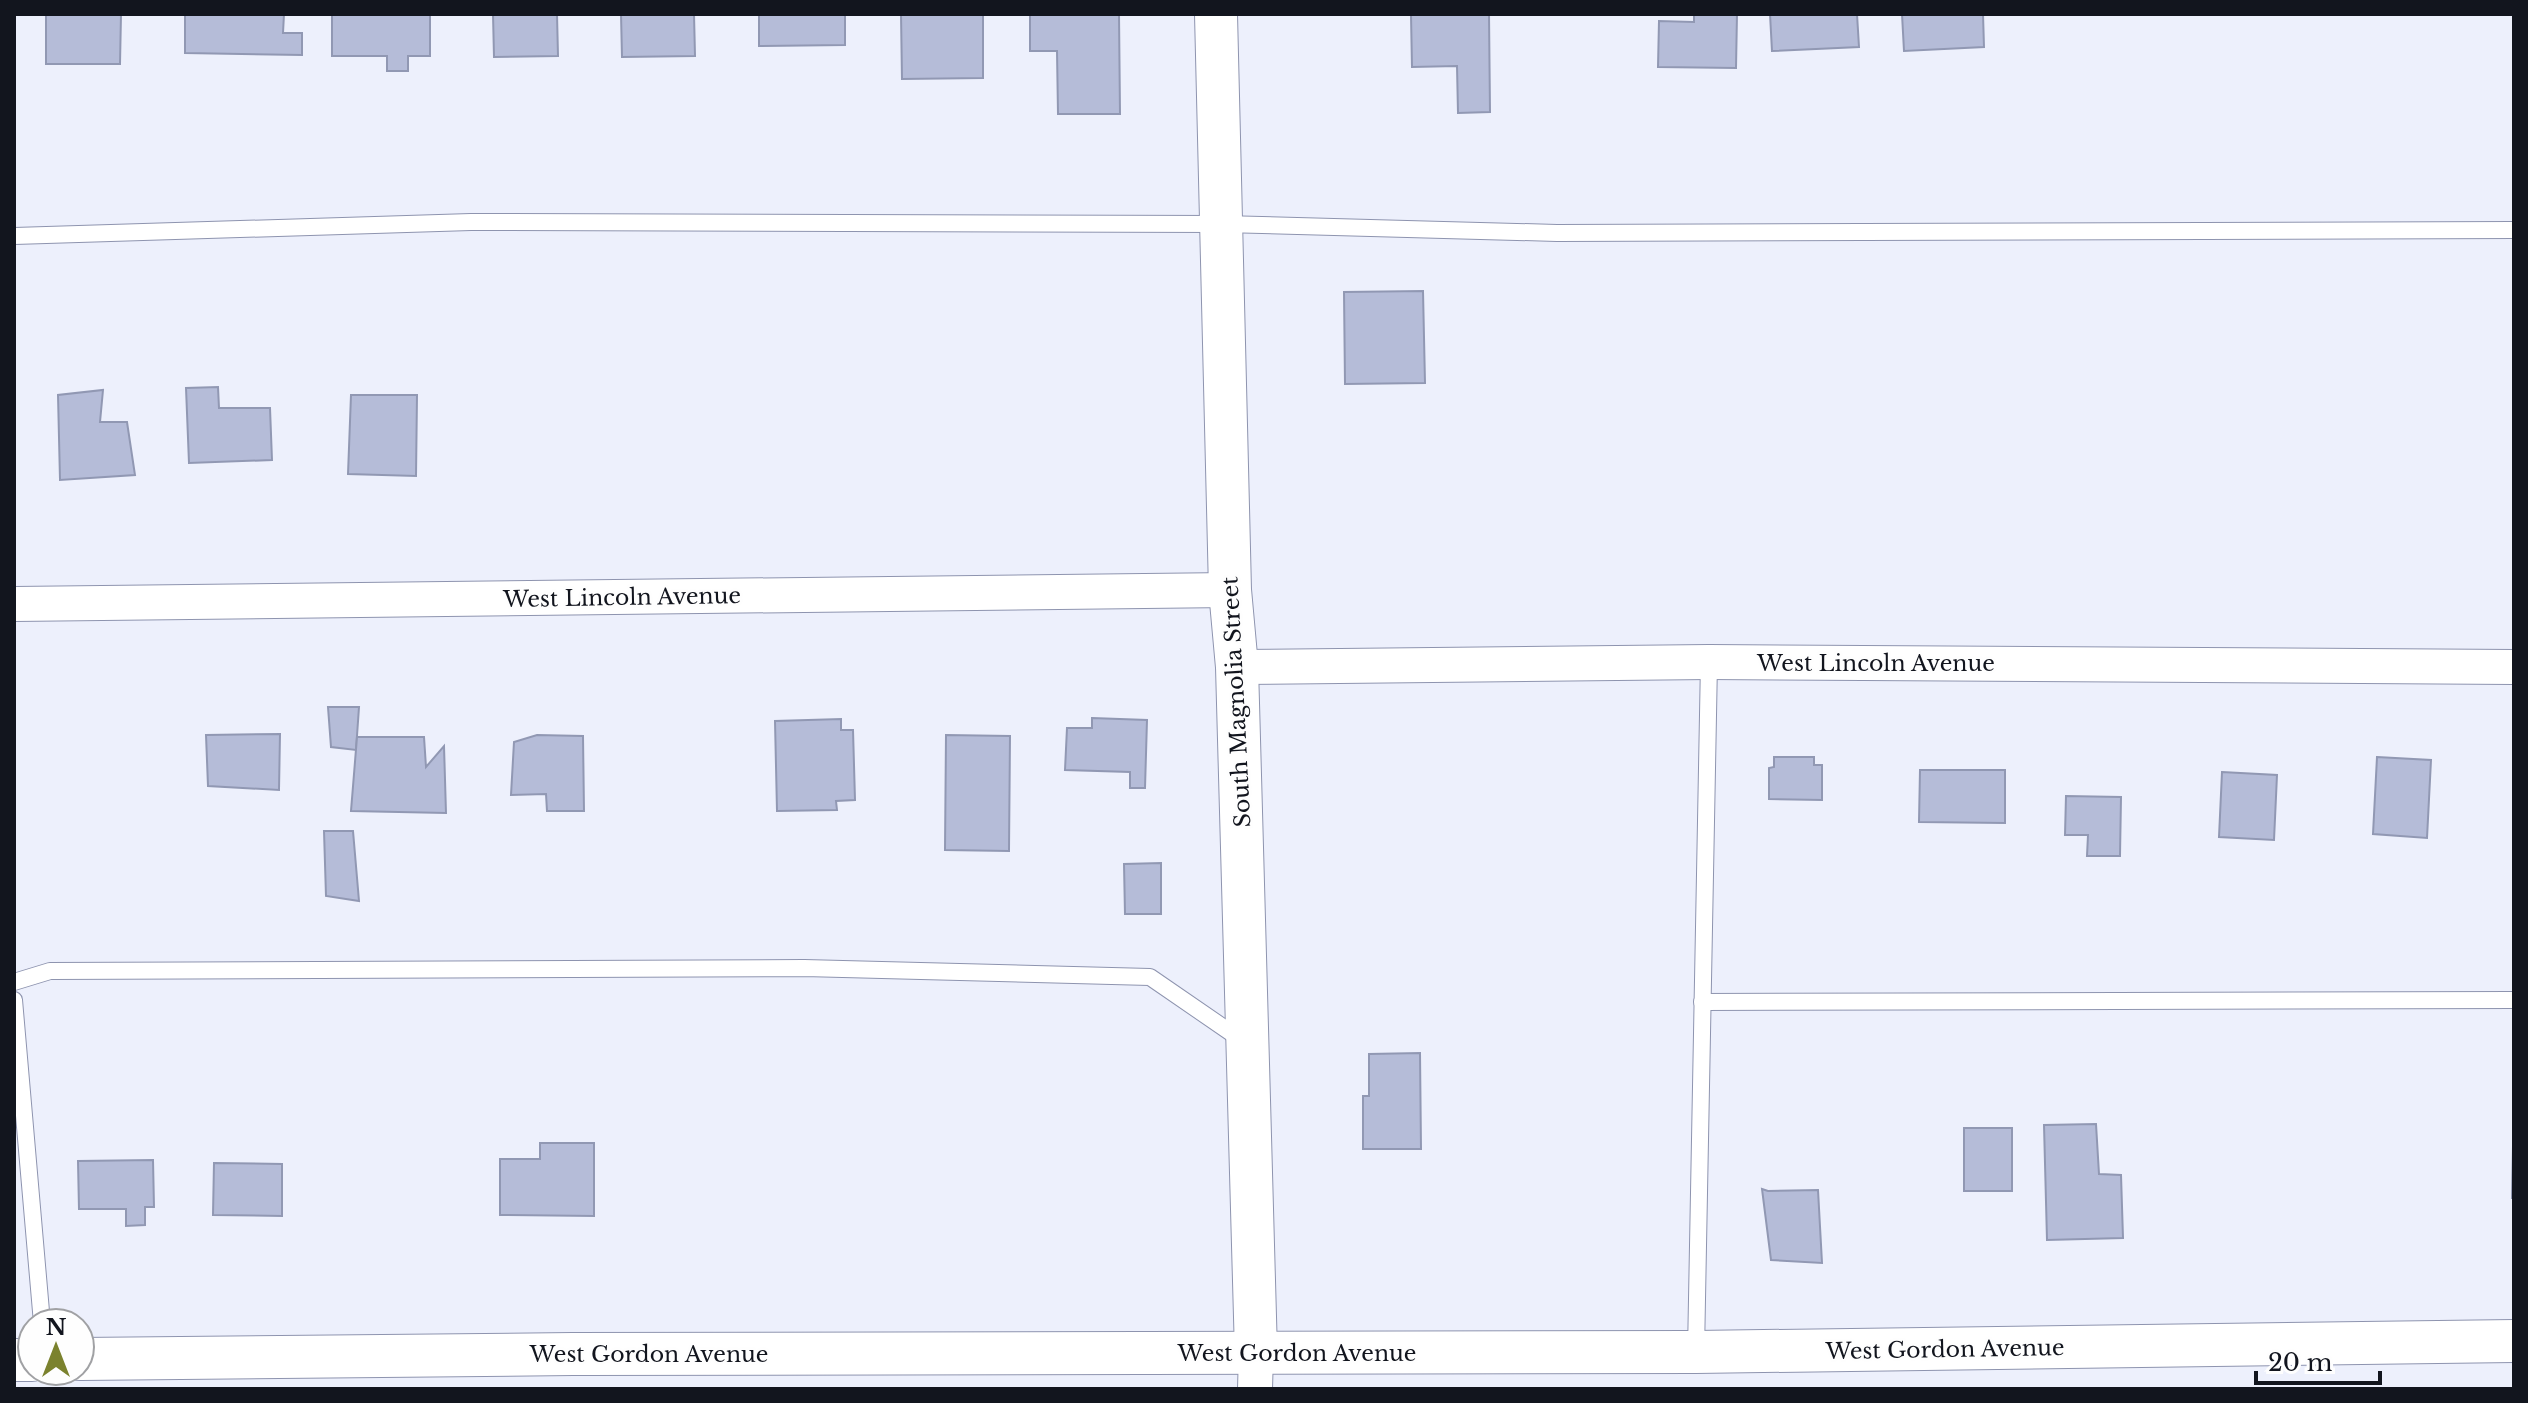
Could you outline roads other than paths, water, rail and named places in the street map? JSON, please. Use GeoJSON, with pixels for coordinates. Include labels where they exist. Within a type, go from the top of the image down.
{"type":"FeatureCollection","features":[{"type":"Feature","properties":{"kind":"street","name":"South Magnolia Street"},"geometry":{"type":"LineString","coordinates":[[1216,14],[1230,590],[1237,667],[1255,1371]]}},
{"type":"Feature","properties":{"kind":"street","name":"West Lincoln Avenue"},"geometry":{"type":"LineString","coordinates":[[14,604],[1230,590]]}},
{"type":"Feature","properties":{"kind":"street","name":"West Lincoln Avenue"},"geometry":{"type":"LineString","coordinates":[[1237,667],[1709,662],[2514,667]]}},
{"type":"Feature","properties":{"kind":"street","name":"West Gordon Avenue"},"geometry":{"type":"LineString","coordinates":[[96,1359],[573,1354],[1255,1371],[1696,1352],[2514,1341]]}},
{"type":"Feature","properties":{"kind":"lane"},"geometry":{"type":"LineString","coordinates":[[14,236],[471,222],[1222,224],[1557,233],[2514,230]]}},
{"type":"Feature","properties":{"kind":"lane"},"geometry":{"type":"LineString","coordinates":[[1696,1352],[1709,662]]}},
{"type":"Feature","properties":{"kind":"lane"},"geometry":{"type":"LineString","coordinates":[[14,982],[50,971],[804,968],[1150,977],[1248,1044]]}},
{"type":"Feature","properties":{"kind":"lane"},"geometry":{"type":"LineString","coordinates":[[14,1000],[41,1307]]}},
{"type":"Feature","properties":{"kind":"lane"},"geometry":{"type":"LineString","coordinates":[[1702,1002],[2514,1000]]}}]}
